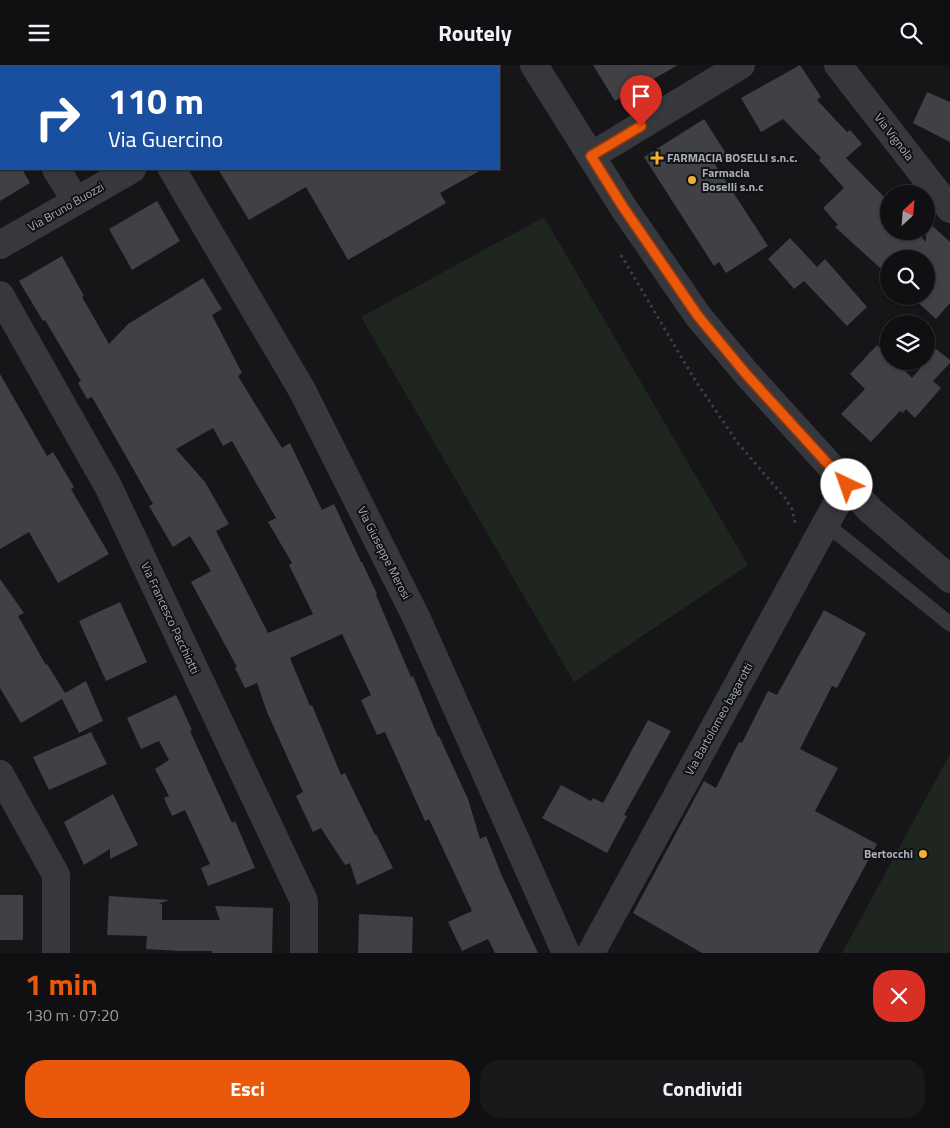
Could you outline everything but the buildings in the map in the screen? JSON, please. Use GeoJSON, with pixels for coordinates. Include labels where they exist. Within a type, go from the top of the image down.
{"type":"FeatureCollection","features":[{"type":"Feature","properties":{"kind":"street"},"geometry":{"type":"LineString","coordinates":[[534,65],[623,207],[698,316],[746,374],[870,510],[950,579]]}},
{"type":"Feature","properties":{"kind":"street"},"geometry":{"type":"LineString","coordinates":[[591,156],[741,65]]}},
{"type":"Feature","properties":{"kind":"street","name":"Via Vignola"},"geometry":{"type":"LineString","coordinates":[[838,65],[950,209]]}},
{"type":"Feature","properties":{"kind":"street"},"geometry":{"type":"LineString","coordinates":[[57,170],[76,201]]}},
{"type":"Feature","properties":{"kind":"street","name":"Via Bruno Buozzi"},"geometry":{"type":"LineString","coordinates":[[0,245],[130,170]]}},
{"type":"Feature","properties":{"kind":"street","name":"Via Giuseppe Merosi"},"geometry":{"type":"LineString","coordinates":[[173,170],[302,390],[413,611],[566,953]]}},
{"type":"Feature","properties":{"kind":"street","name":"Via Francesco Pacchiotti"},"geometry":{"type":"LineString","coordinates":[[0,295],[108,487],[304,901],[304,953]]}},
{"type":"Feature","properties":{"kind":"street","name":"Via Bartolomeo bagarotti"},"geometry":{"type":"LineString","coordinates":[[591,953],[847,485]]}},
{"type":"Feature","properties":{"kind":"street"},"geometry":{"type":"LineString","coordinates":[[0,774],[56,875],[56,953]]}},
{"type":"Feature","properties":{"kind":"lane"},"geometry":{"type":"LineString","coordinates":[[826,525],[950,625]]}},
{"type":"Feature","properties":{"kind":"path"},"geometry":{"type":"LineString","coordinates":[[620,252],[695,380],[737,442],[785,498],[792,509],[796,529]]}},
{"type":"Feature","properties":{"kind":"shaded area"},"geometry":{"type":"Polygon","coordinates":[[[544,217],[748,565],[574,682],[361,317],[544,217]]]}},
{"type":"Feature","properties":{"kind":"shaded area","name":"Bertocchi"},"geometry":{"type":"Polygon","coordinates":[[[950,754],[950,953],[842,953],[950,754]]]}},
{"type":"Feature","properties":{"kind":"place","name":"FARMACIA BOSELLI s.n.c."},"geometry":{"type":"Point","coordinates":[657,158]}},
{"type":"Feature","properties":{"kind":"place","name":"Farmacia Boselli s.n.c"},"geometry":{"type":"Point","coordinates":[692,180]}},
{"type":"Feature","properties":{"kind":"place","name":"Bertocchi"},"geometry":{"type":"Point","coordinates":[923,854]}},
{"type":"Feature","properties":{"kind":"route"},"geometry":{"type":"LineString","coordinates":[[641,126],[591,156],[623,207],[698,316],[746,374],[847,485]]}}]}
